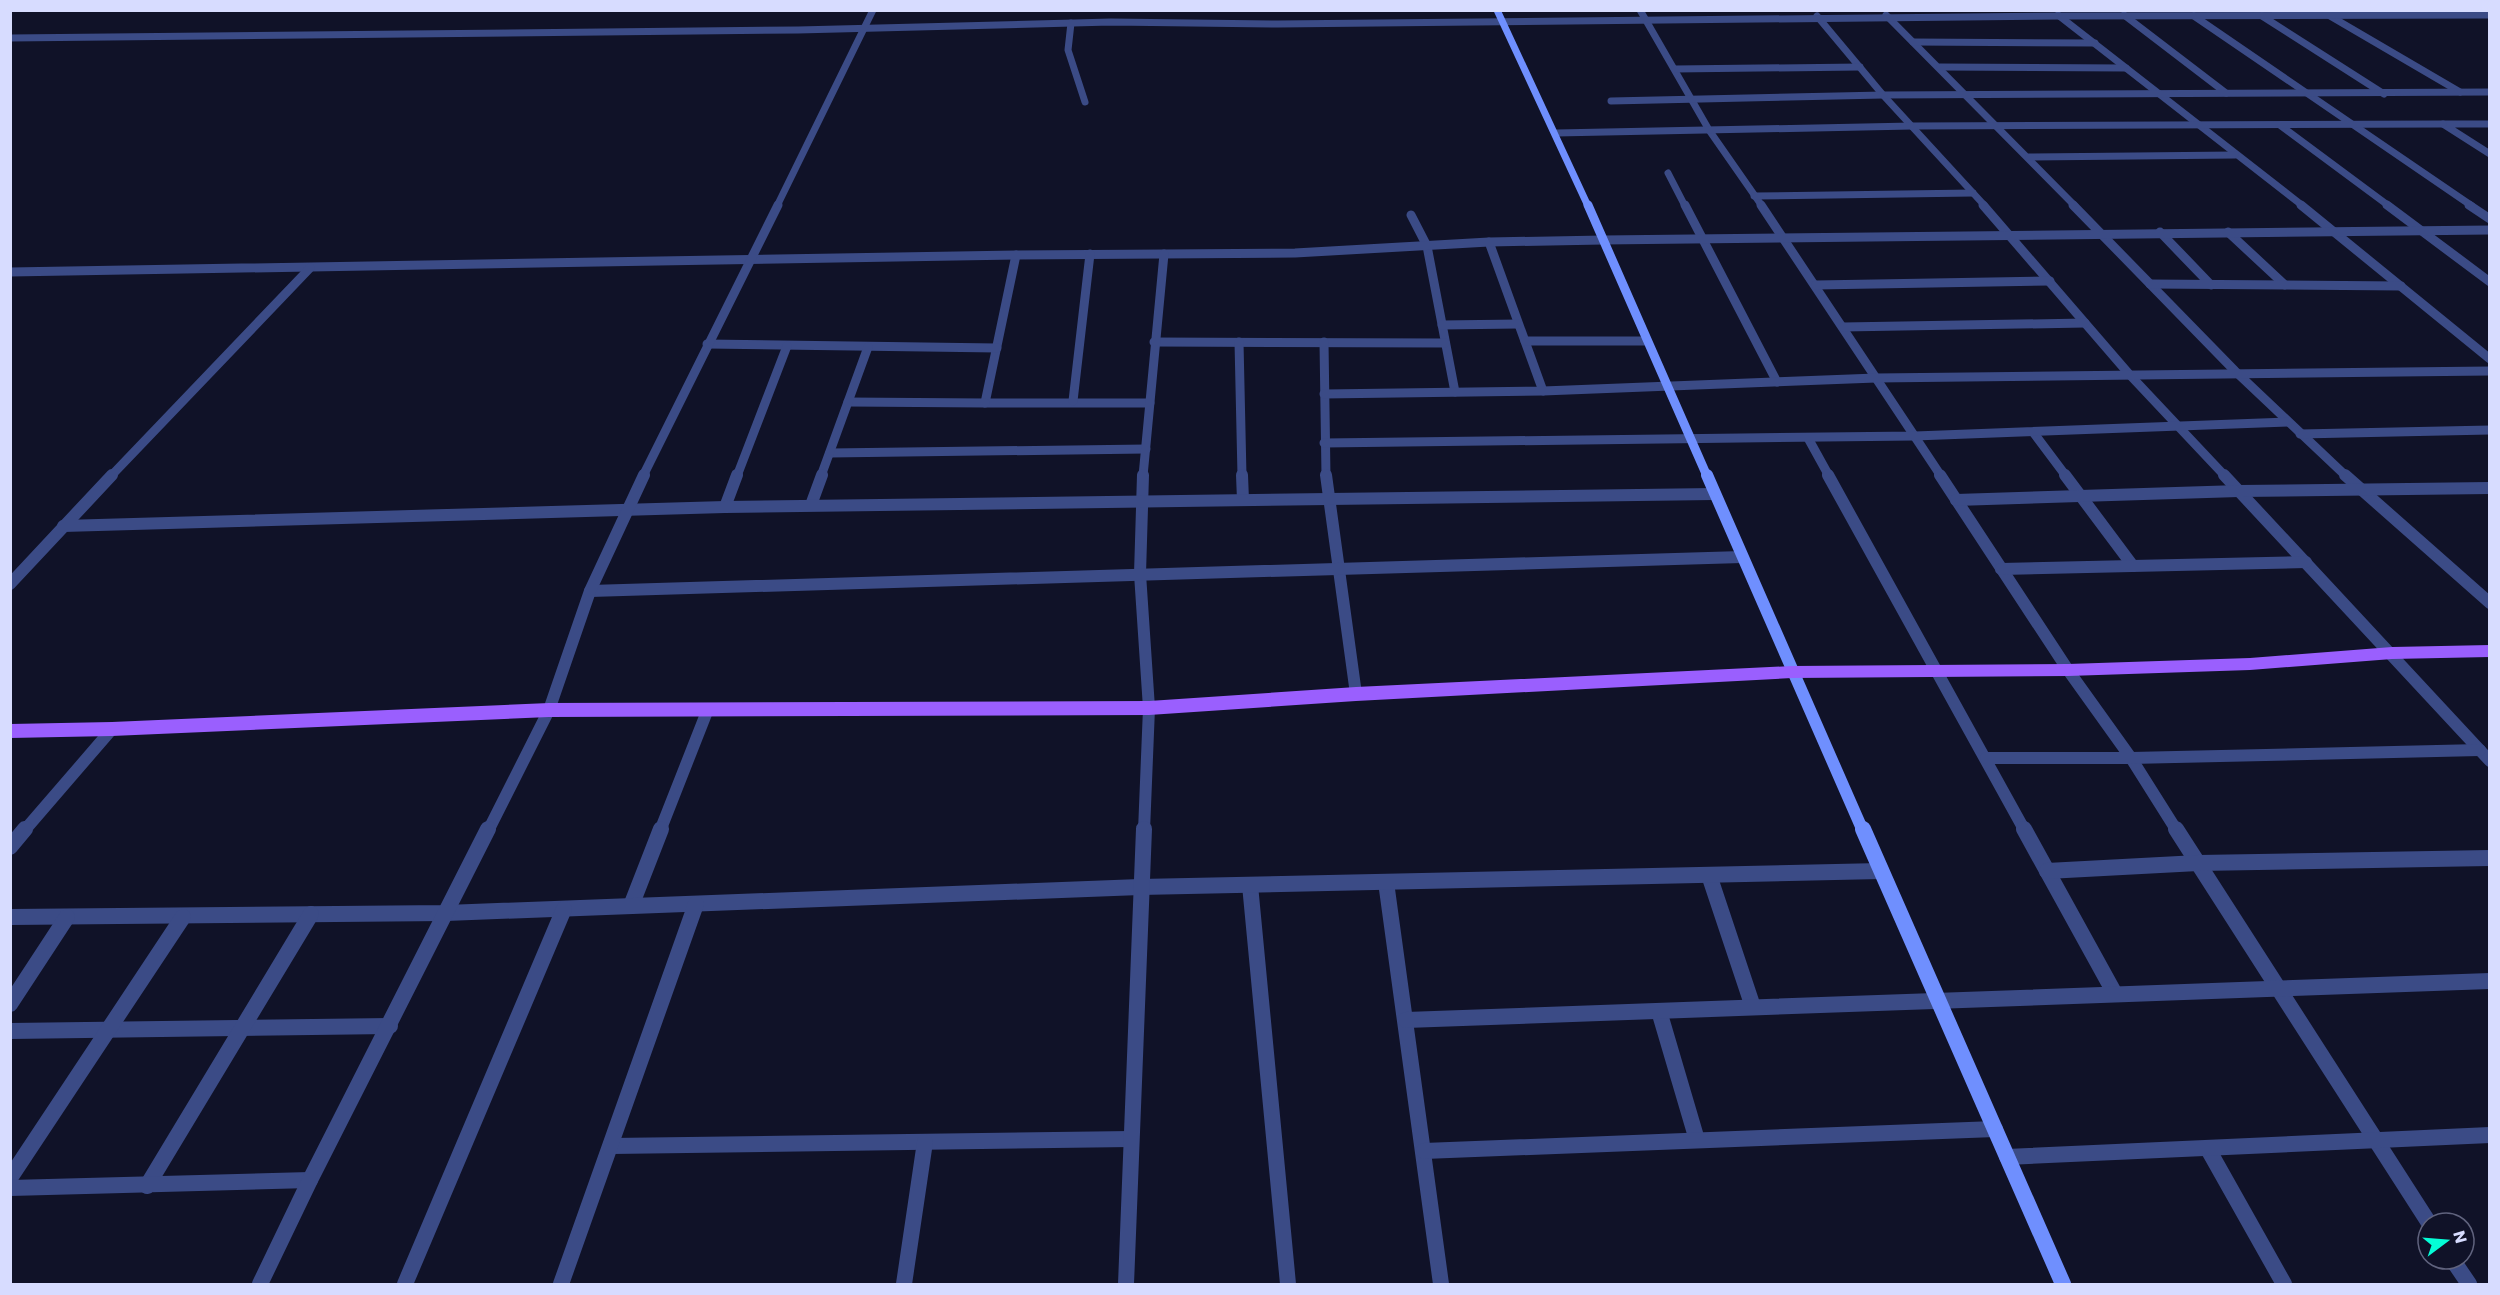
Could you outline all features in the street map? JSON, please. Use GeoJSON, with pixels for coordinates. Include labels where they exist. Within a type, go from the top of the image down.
{"type":"FeatureCollection","features":[{"type":"Feature","properties":{"kind":"main road"},"geometry":{"type":"LineString","coordinates":[[10,731],[112,729],[549,710],[1149,708],[1356,694],[1792,672],[2068,670],[2250,664],[2392,653],[2490,651]]}},
{"type":"Feature","properties":{"kind":"street"},"geometry":{"type":"LineString","coordinates":[[260,1284],[310,1180],[549,710],[591,591],[627,509],[706,344],[752,260],[873,10]]}},
{"type":"Feature","properties":{"kind":"street"},"geometry":{"type":"LineString","coordinates":[[1497,10],[1556,133],[2063,1284]]}},
{"type":"Feature","properties":{"kind":"street"},"geometry":{"type":"LineString","coordinates":[[1812,10],[1883,95],[2010,234],[2129,374],[2392,653],[2490,761]]}},
{"type":"Feature","properties":{"kind":"street"},"geometry":{"type":"LineString","coordinates":[[1881,10],[2029,157],[2098,233],[2236,372],[2358,490],[2490,603]]}},
{"type":"Feature","properties":{"kind":"street"},"geometry":{"type":"LineString","coordinates":[[2053,10],[2334,231],[2490,358]]}},
{"type":"Feature","properties":{"kind":"street"},"geometry":{"type":"LineString","coordinates":[[2118,10],[2226,93]]}},
{"type":"Feature","properties":{"kind":"street"},"geometry":{"type":"LineString","coordinates":[[2186,10],[2490,219]]}},
{"type":"Feature","properties":{"kind":"street"},"geometry":{"type":"LineString","coordinates":[[2254,10],[2384,94]]}},
{"type":"Feature","properties":{"kind":"street"},"geometry":{"type":"LineString","coordinates":[[2320,10],[2461,93]]}},
{"type":"Feature","properties":{"kind":"street"},"geometry":{"type":"LineString","coordinates":[[10,38],[864,28],[1071,23],[1502,22],[1642,15],[1820,19],[2490,15]]}},
{"type":"Feature","properties":{"kind":"street"},"geometry":{"type":"LineString","coordinates":[[1642,15],[1709,130],[1785,238],[2068,670],[2131,758],[2276,988],[2421,1211]]}},
{"type":"Feature","properties":{"kind":"street"},"geometry":{"type":"LineString","coordinates":[[1071,23],[1068,50],[1084,102]]}},
{"type":"Feature","properties":{"kind":"street"},"geometry":{"type":"LineString","coordinates":[[1913,42],[2095,43]]}},
{"type":"Feature","properties":{"kind":"street"},"geometry":{"type":"LineString","coordinates":[[1675,69],[1860,67]]}},
{"type":"Feature","properties":{"kind":"street"},"geometry":{"type":"LineString","coordinates":[[1940,67],[2126,68]]}},
{"type":"Feature","properties":{"kind":"street"},"geometry":{"type":"LineString","coordinates":[[1611,101],[1967,94],[2490,92]]}},
{"type":"Feature","properties":{"kind":"street"},"geometry":{"type":"LineString","coordinates":[[2443,124],[2490,154]]}},
{"type":"Feature","properties":{"kind":"street"},"geometry":{"type":"LineString","coordinates":[[1556,133],[1997,125],[2490,124]]}},
{"type":"Feature","properties":{"kind":"street"},"geometry":{"type":"LineString","coordinates":[[2281,126],[2490,282]]}},
{"type":"Feature","properties":{"kind":"street"},"geometry":{"type":"LineString","coordinates":[[2029,157],[2235,155]]}},
{"type":"Feature","properties":{"kind":"street"},"geometry":{"type":"LineString","coordinates":[[1668,173],[1777,382]]}},
{"type":"Feature","properties":{"kind":"street"},"geometry":{"type":"LineString","coordinates":[[1754,196],[1973,193]]}},
{"type":"Feature","properties":{"kind":"street"},"geometry":{"type":"LineString","coordinates":[[1411,215],[1427,246],[1455,392]]}},
{"type":"Feature","properties":{"kind":"street"},"geometry":{"type":"LineString","coordinates":[[10,272],[1016,255],[1294,253],[1489,242],[1603,240],[2490,230]]}},
{"type":"Feature","properties":{"kind":"street"},"geometry":{"type":"LineString","coordinates":[[2160,232],[2211,285]]}},
{"type":"Feature","properties":{"kind":"street"},"geometry":{"type":"LineString","coordinates":[[2228,232],[2285,285]]}},
{"type":"Feature","properties":{"kind":"street"},"geometry":{"type":"LineString","coordinates":[[1489,242],[1543,391]]}},
{"type":"Feature","properties":{"kind":"street"},"geometry":{"type":"LineString","coordinates":[[1073,401],[1090,254]]}},
{"type":"Feature","properties":{"kind":"street"},"geometry":{"type":"LineString","coordinates":[[1126,1284],[1140,887],[1149,708],[1140,574],[1141,501],[1164,254]]}},
{"type":"Feature","properties":{"kind":"street"},"geometry":{"type":"LineString","coordinates":[[985,403],[1016,255]]}},
{"type":"Feature","properties":{"kind":"street"},"geometry":{"type":"LineString","coordinates":[[10,584],[310,268]]}},
{"type":"Feature","properties":{"kind":"street"},"geometry":{"type":"LineString","coordinates":[[1816,285],[2050,281]]}},
{"type":"Feature","properties":{"kind":"street"},"geometry":{"type":"LineString","coordinates":[[2150,284],[2400,286]]}},
{"type":"Feature","properties":{"kind":"street"},"geometry":{"type":"LineString","coordinates":[[1844,327],[2085,323]]}},
{"type":"Feature","properties":{"kind":"street"},"geometry":{"type":"LineString","coordinates":[[1442,325],[1518,324]]}},
{"type":"Feature","properties":{"kind":"street"},"geometry":{"type":"LineString","coordinates":[[1525,341],[1647,341]]}},
{"type":"Feature","properties":{"kind":"street"},"geometry":{"type":"LineString","coordinates":[[1154,342],[1445,343]]}},
{"type":"Feature","properties":{"kind":"street"},"geometry":{"type":"LineString","coordinates":[[1239,342],[1243,501]]}},
{"type":"Feature","properties":{"kind":"street"},"geometry":{"type":"LineString","coordinates":[[1324,342],[1324,443],[1328,499],[1356,694]]}},
{"type":"Feature","properties":{"kind":"street"},"geometry":{"type":"LineString","coordinates":[[706,344],[997,348]]}},
{"type":"Feature","properties":{"kind":"street"},"geometry":{"type":"LineString","coordinates":[[725,507],[787,346]]}},
{"type":"Feature","properties":{"kind":"street"},"geometry":{"type":"LineString","coordinates":[[811,506],[868,347]]}},
{"type":"Feature","properties":{"kind":"street"},"geometry":{"type":"LineString","coordinates":[[1324,394],[1668,388],[1876,378],[2236,372],[2490,371]]}},
{"type":"Feature","properties":{"kind":"street"},"geometry":{"type":"LineString","coordinates":[[848,402],[1150,403]]}},
{"type":"Feature","properties":{"kind":"street"},"geometry":{"type":"LineString","coordinates":[[1324,443],[1915,436],[2289,422]]}},
{"type":"Feature","properties":{"kind":"street"},"geometry":{"type":"LineString","coordinates":[[2300,434],[2490,430]]}},
{"type":"Feature","properties":{"kind":"street"},"geometry":{"type":"LineString","coordinates":[[2033,432],[2133,566]]}},
{"type":"Feature","properties":{"kind":"street"},"geometry":{"type":"LineString","coordinates":[[1808,438],[2115,994]]}},
{"type":"Feature","properties":{"kind":"street"},"geometry":{"type":"LineString","coordinates":[[830,453],[1146,449]]}},
{"type":"Feature","properties":{"kind":"street"},"geometry":{"type":"LineString","coordinates":[[1956,500],[2239,491],[2490,488]]}},
{"type":"Feature","properties":{"kind":"street"},"geometry":{"type":"LineString","coordinates":[[63,526],[725,507],[1714,494]]}},
{"type":"Feature","properties":{"kind":"street"},"geometry":{"type":"LineString","coordinates":[[591,591],[1742,557]]}},
{"type":"Feature","properties":{"kind":"street"},"geometry":{"type":"LineString","coordinates":[[2001,569],[2306,562]]}},
{"type":"Feature","properties":{"kind":"street"},"geometry":{"type":"LineString","coordinates":[[631,906],[708,709]]}},
{"type":"Feature","properties":{"kind":"street"},"geometry":{"type":"LineString","coordinates":[[10,847],[112,729]]}},
{"type":"Feature","properties":{"kind":"street"},"geometry":{"type":"LineString","coordinates":[[1986,758],[2131,758],[2480,750]]}},
{"type":"Feature","properties":{"kind":"street"},"geometry":{"type":"LineString","coordinates":[[2047,871],[2198,863],[2490,858]]}},
{"type":"Feature","properties":{"kind":"street"},"geometry":{"type":"LineString","coordinates":[[10,917],[446,913],[1140,887],[1881,871]]}},
{"type":"Feature","properties":{"kind":"street"},"geometry":{"type":"LineString","coordinates":[[1709,875],[1753,1007]]}},
{"type":"Feature","properties":{"kind":"street"},"geometry":{"type":"LineString","coordinates":[[1386,882],[1424,1151],[1440,1284]]}},
{"type":"Feature","properties":{"kind":"street"},"geometry":{"type":"LineString","coordinates":[[1250,885],[1288,1284]]}},
{"type":"Feature","properties":{"kind":"street"},"geometry":{"type":"LineString","coordinates":[[561,1284],[696,904]]}},
{"type":"Feature","properties":{"kind":"street"},"geometry":{"type":"LineString","coordinates":[[405,1284],[564,909]]}},
{"type":"Feature","properties":{"kind":"street"},"geometry":{"type":"LineString","coordinates":[[147,1186],[311,914]]}},
{"type":"Feature","properties":{"kind":"street"},"geometry":{"type":"LineString","coordinates":[[10,1004],[67,917]]}},
{"type":"Feature","properties":{"kind":"street"},"geometry":{"type":"LineString","coordinates":[[10,1178],[183,917]]}},
{"type":"Feature","properties":{"kind":"street"},"geometry":{"type":"LineString","coordinates":[[1406,1020],[2490,981]]}},
{"type":"Feature","properties":{"kind":"street"},"geometry":{"type":"LineString","coordinates":[[1659,1011],[1697,1140]]}},
{"type":"Feature","properties":{"kind":"street"},"geometry":{"type":"LineString","coordinates":[[10,1031],[390,1026]]}},
{"type":"Feature","properties":{"kind":"street"},"geometry":{"type":"LineString","coordinates":[[1424,1151],[1995,1129]]}},
{"type":"Feature","properties":{"kind":"street"},"geometry":{"type":"LineString","coordinates":[[2007,1157],[2490,1135]]}},
{"type":"Feature","properties":{"kind":"street"},"geometry":{"type":"LineString","coordinates":[[611,1146],[1131,1139]]}},
{"type":"Feature","properties":{"kind":"street"},"geometry":{"type":"LineString","coordinates":[[904,1284],[925,1142]]}},
{"type":"Feature","properties":{"kind":"street"},"geometry":{"type":"LineString","coordinates":[[2208,1149],[2284,1284]]}},
{"type":"Feature","properties":{"kind":"street"},"geometry":{"type":"LineString","coordinates":[[10,1188],[310,1180]]}},
{"type":"Feature","properties":{"kind":"street"},"geometry":{"type":"LineString","coordinates":[[2460,1271],[2469,1284]]}}]}
